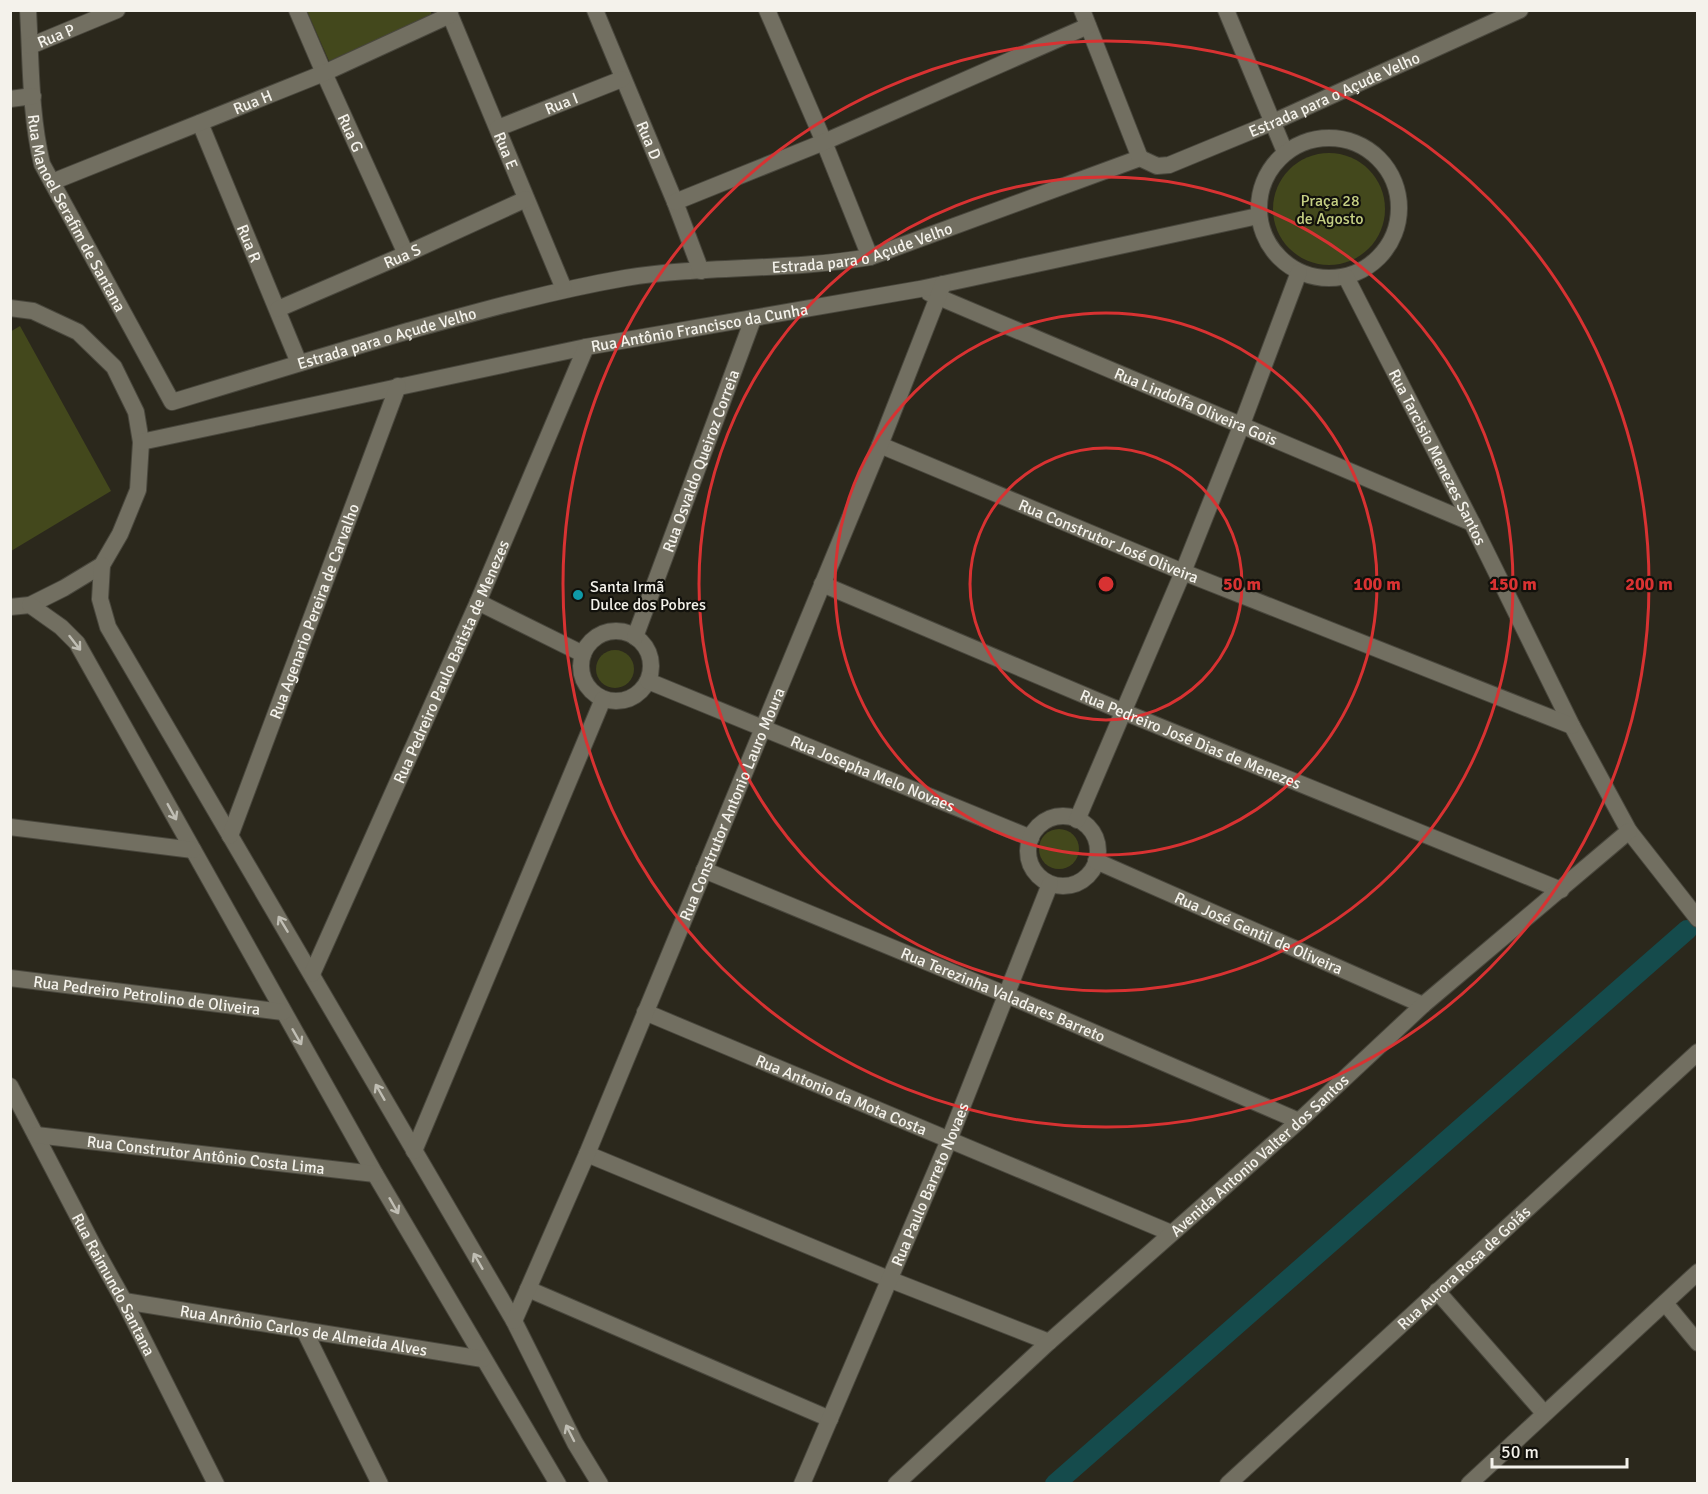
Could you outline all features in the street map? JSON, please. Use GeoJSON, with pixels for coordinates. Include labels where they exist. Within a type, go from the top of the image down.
{"type":"FeatureCollection","features":[{"type":"Feature","properties":{"kind":"street","name":"Rua Manoel Serafim de Santana"},"geometry":{"type":"LineString","coordinates":[[28,10],[37,145],[42,164],[172,402]]}},
{"type":"Feature","properties":{"kind":"street","name":"Rua P"},"geometry":{"type":"LineString","coordinates":[[30,46],[117,10]]}},
{"type":"Feature","properties":{"kind":"street","name":"Rua G"},"geometry":{"type":"LineString","coordinates":[[297,10],[406,254]]}},
{"type":"Feature","properties":{"kind":"street","name":"Rua D"},"geometry":{"type":"LineString","coordinates":[[595,10],[675,202],[700,271]]}},
{"type":"Feature","properties":{"kind":"street"},"geometry":{"type":"LineString","coordinates":[[1082,10],[1140,158]]}},
{"type":"Feature","properties":{"kind":"street"},"geometry":{"type":"LineString","coordinates":[[1226,10],[1271,123],[1285,152]]}},
{"type":"Feature","properties":{"kind":"street","name":"Estrada para o Açude Velho"},"geometry":{"type":"LineString","coordinates":[[172,402],[493,307],[564,289],[627,278],[840,262],[870,257],[1140,158],[1157,166],[1169,165],[1271,123],[1520,10]]}},
{"type":"Feature","properties":{"kind":"street"},"geometry":{"type":"LineString","coordinates":[[770,11],[870,257]]}},
{"type":"Feature","properties":{"kind":"street","name":"Rua H"},"geometry":{"type":"LineString","coordinates":[[51,182],[324,73],[449,13]]}},
{"type":"Feature","properties":{"kind":"street","name":"Rua E"},"geometry":{"type":"LineString","coordinates":[[449,13],[564,289]]}},
{"type":"Feature","properties":{"kind":"street"},"geometry":{"type":"LineString","coordinates":[[675,202],[824,142],[1089,26]]}},
{"type":"Feature","properties":{"kind":"street","name":"Rua I"},"geometry":{"type":"LineString","coordinates":[[498,128],[622,79]]}},
{"type":"Feature","properties":{"kind":"street"},"geometry":{"type":"LineString","coordinates":[[10,99],[33,96]]}},
{"type":"Feature","properties":{"kind":"street","name":"Rua R"},"geometry":{"type":"LineString","coordinates":[[200,123],[299,363]]}},
{"type":"Feature","properties":{"kind":"street"},"geometry":{"type":"LineString","coordinates":[[1328,137],[1351,140],[1371,150],[1387,167],[1397,187],[1400,210],[1396,233],[1384,252],[1367,268],[1346,277],[1322,279],[1299,272],[1279,258],[1265,239],[1258,216],[1259,198],[1264,181],[1273,165],[1285,152],[1305,141],[1328,137]]}},
{"type":"Feature","properties":{"kind":"street","name":"Rua S"},"geometry":{"type":"LineString","coordinates":[[278,309],[526,199]]}},
{"type":"Feature","properties":{"kind":"street","name":"Rua Antônio Francisco da Cunha"},"geometry":{"type":"LineString","coordinates":[[141,442],[586,347],[753,320],[920,289],[941,290],[1258,216]]}},
{"type":"Feature","properties":{"kind":"street"},"geometry":{"type":"LineString","coordinates":[[1077,819],[1183,572],[1299,272]]}},
{"type":"Feature","properties":{"kind":"street","name":"Rua Tarcisio Menezes Santos"},"geometry":{"type":"LineString","coordinates":[[1346,277],[1472,523],[1572,726],[1629,831],[1698,919]]}},
{"type":"Feature","properties":{"kind":"street","name":"Rua Lindolfa Oliveira Gois"},"geometry":{"type":"LineString","coordinates":[[941,290],[1472,523]]}},
{"type":"Feature","properties":{"kind":"street","name":"Rua Construtor Antonio Lauro Moura"},"geometry":{"type":"LineString","coordinates":[[514,1321],[587,1154],[880,445],[941,290]]}},
{"type":"Feature","properties":{"kind":"street"},"geometry":{"type":"LineString","coordinates":[[10,308],[33,310],[78,332],[114,367],[136,412],[141,442],[138,490],[120,534],[102,565],[100,599],[108,627],[514,1321],[575,1443],[600,1484]]}},
{"type":"Feature","properties":{"kind":"street","name":"Rua Osvaldo Queiroz Correia"},"geometry":{"type":"LineString","coordinates":[[635,637],[753,320]]}},
{"type":"Feature","properties":{"kind":"street","name":"Rua Pedreiro Paulo Batista de Menezes"},"geometry":{"type":"LineString","coordinates":[[312,974],[478,602],[586,347]]}},
{"type":"Feature","properties":{"kind":"street","name":"Rua Agenario Pereira de Carvalho"},"geometry":{"type":"LineString","coordinates":[[230,836],[398,386]]}},
{"type":"Feature","properties":{"kind":"street","name":"Rua Construtor José Oliveira"},"geometry":{"type":"LineString","coordinates":[[880,445],[1183,572],[1572,726]]}},
{"type":"Feature","properties":{"kind":"street"},"geometry":{"type":"LineString","coordinates":[[10,607],[30,606],[102,565]]}},
{"type":"Feature","properties":{"kind":"street","name":"Rua Pedreiro José Dias de Menezes"},"geometry":{"type":"LineString","coordinates":[[822,584],[1124,711],[1562,890]]}},
{"type":"Feature","properties":{"kind":"street"},"geometry":{"type":"LineString","coordinates":[[478,602],[584,654]]}},
{"type":"Feature","properties":{"kind":"street"},"geometry":{"type":"LineString","coordinates":[[30,606],[61,627],[77,643],[375,1174],[558,1484]]}},
{"type":"Feature","properties":{"kind":"street"},"geometry":{"type":"LineString","coordinates":[[606,633],[626,633],[635,637],[648,652],[651,662],[648,681],[633,697],[613,702],[593,693],[582,676],[581,664],[589,645],[606,633]]}},
{"type":"Feature","properties":{"kind":"street","name":"Rua Josepha Melo Novaes"},"geometry":{"type":"LineString","coordinates":[[648,681],[1031,838]]}},
{"type":"Feature","properties":{"kind":"street"},"geometry":{"type":"LineString","coordinates":[[414,1151],[603,699]]}},
{"type":"Feature","properties":{"kind":"street"},"geometry":{"type":"LineString","coordinates":[[1055,818],[1077,819],[1092,832],[1098,851],[1096,861],[1086,877],[1078,882],[1069,886],[1050,884],[1033,870],[1028,848],[1031,838],[1037,828],[1045,822],[1055,818]]}},
{"type":"Feature","properties":{"kind":"street"},"geometry":{"type":"LineString","coordinates":[[10,827],[193,850]]}},
{"type":"Feature","properties":{"kind":"street","name":"Avenida Antonio Valter dos Santos"},"geometry":{"type":"LineString","coordinates":[[896,1484],[1049,1342],[1299,1121],[1423,1005],[1562,890],[1629,831]]}},
{"type":"Feature","properties":{"kind":"street","name":"Rua José Gentil de Oliveira"},"geometry":{"type":"LineString","coordinates":[[1096,861],[1423,1005]]}},
{"type":"Feature","properties":{"kind":"street","name":"Rua Terezinha Valadares Barreto"},"geometry":{"type":"LineString","coordinates":[[704,870],[1007,995],[1299,1121]]}},
{"type":"Feature","properties":{"kind":"street","name":"Rua Paulo Barreto Novaes"},"geometry":{"type":"LineString","coordinates":[[802,1484],[949,1140],[1050,884]]}},
{"type":"Feature","properties":{"kind":"street","name":"Rua Pedreiro Petrolino de Oliveira"},"geometry":{"type":"LineString","coordinates":[[10,978],[283,1012]]}},
{"type":"Feature","properties":{"kind":"street","name":"Rua Antonio da Mota Costa"},"geometry":{"type":"LineString","coordinates":[[645,1012],[1171,1233]]}},
{"type":"Feature","properties":{"kind":"street","name":"Rua Aurora Rosa de Goiás"},"geometry":{"type":"LineString","coordinates":[[1228,1484],[1698,1052]]}},
{"type":"Feature","properties":{"kind":"street","name":"Rua Raimundo Santana"},"geometry":{"type":"LineString","coordinates":[[10,1086],[124,1301],[216,1484]]}},
{"type":"Feature","properties":{"kind":"street","name":"Rua Construtor Antônio Costa Lima"},"geometry":{"type":"LineString","coordinates":[[36,1135],[375,1174]]}},
{"type":"Feature","properties":{"kind":"street"},"geometry":{"type":"LineString","coordinates":[[587,1154],[891,1280],[1049,1342]]}},
{"type":"Feature","properties":{"kind":"street"},"geometry":{"type":"LineString","coordinates":[[1468,1484],[1698,1272]]}},
{"type":"Feature","properties":{"kind":"street"},"geometry":{"type":"LineString","coordinates":[[528,1289],[830,1419]]}},
{"type":"Feature","properties":{"kind":"street"},"geometry":{"type":"LineString","coordinates":[[1437,1291],[1544,1413]]}},
{"type":"Feature","properties":{"kind":"street","name":"Rua Anrônio Carlos de Almeida Alves"},"geometry":{"type":"LineString","coordinates":[[124,1301],[483,1359]]}},
{"type":"Feature","properties":{"kind":"street"},"geometry":{"type":"LineString","coordinates":[[1665,1303],[1698,1343]]}},
{"type":"Feature","properties":{"kind":"street"},"geometry":{"type":"LineString","coordinates":[[304,1330],[380,1484]]}},
{"type":"Feature","properties":{"kind":"green space"},"geometry":{"type":"Polygon","coordinates":[[[430,10],[432,15],[329,61],[307,11],[430,10]]]}},
{"type":"Feature","properties":{"kind":"green space","name":"Praça 28 de Agosto"},"geometry":{"type":"Polygon","coordinates":[[[1329,153],[1350,158],[1368,170],[1380,188],[1385,209],[1380,230],[1368,248],[1350,260],[1329,265],[1308,260],[1290,248],[1278,230],[1273,209],[1278,188],[1290,170],[1308,158],[1329,153]]]}},
{"type":"Feature","properties":{"kind":"green space"},"geometry":{"type":"Polygon","coordinates":[[[20,326],[111,491],[11,551],[10,332],[20,326]]]}},
{"type":"Feature","properties":{"kind":"green space"},"geometry":{"type":"Polygon","coordinates":[[[615,650],[622,651],[628,656],[633,662],[633,676],[628,682],[622,687],[615,688],[608,687],[602,682],[597,676],[596,669],[597,662],[602,656],[608,651],[615,650]]]}},
{"type":"Feature","properties":{"kind":"green space"},"geometry":{"type":"Polygon","coordinates":[[[1059,829],[1067,830],[1073,835],[1078,841],[1078,857],[1073,863],[1067,868],[1059,869],[1051,868],[1045,863],[1040,857],[1039,849],[1040,841],[1045,835],[1051,830],[1059,829]]]}},
{"type":"Feature","properties":{"kind":"waterway"},"geometry":{"type":"LineString","coordinates":[[1055,1484],[1687,930]]}},
{"type":"Feature","properties":{"kind":"place","name":"Santa Irmã Dulce dos Pobres"},"geometry":{"type":"Point","coordinates":[578,595]}}]}
